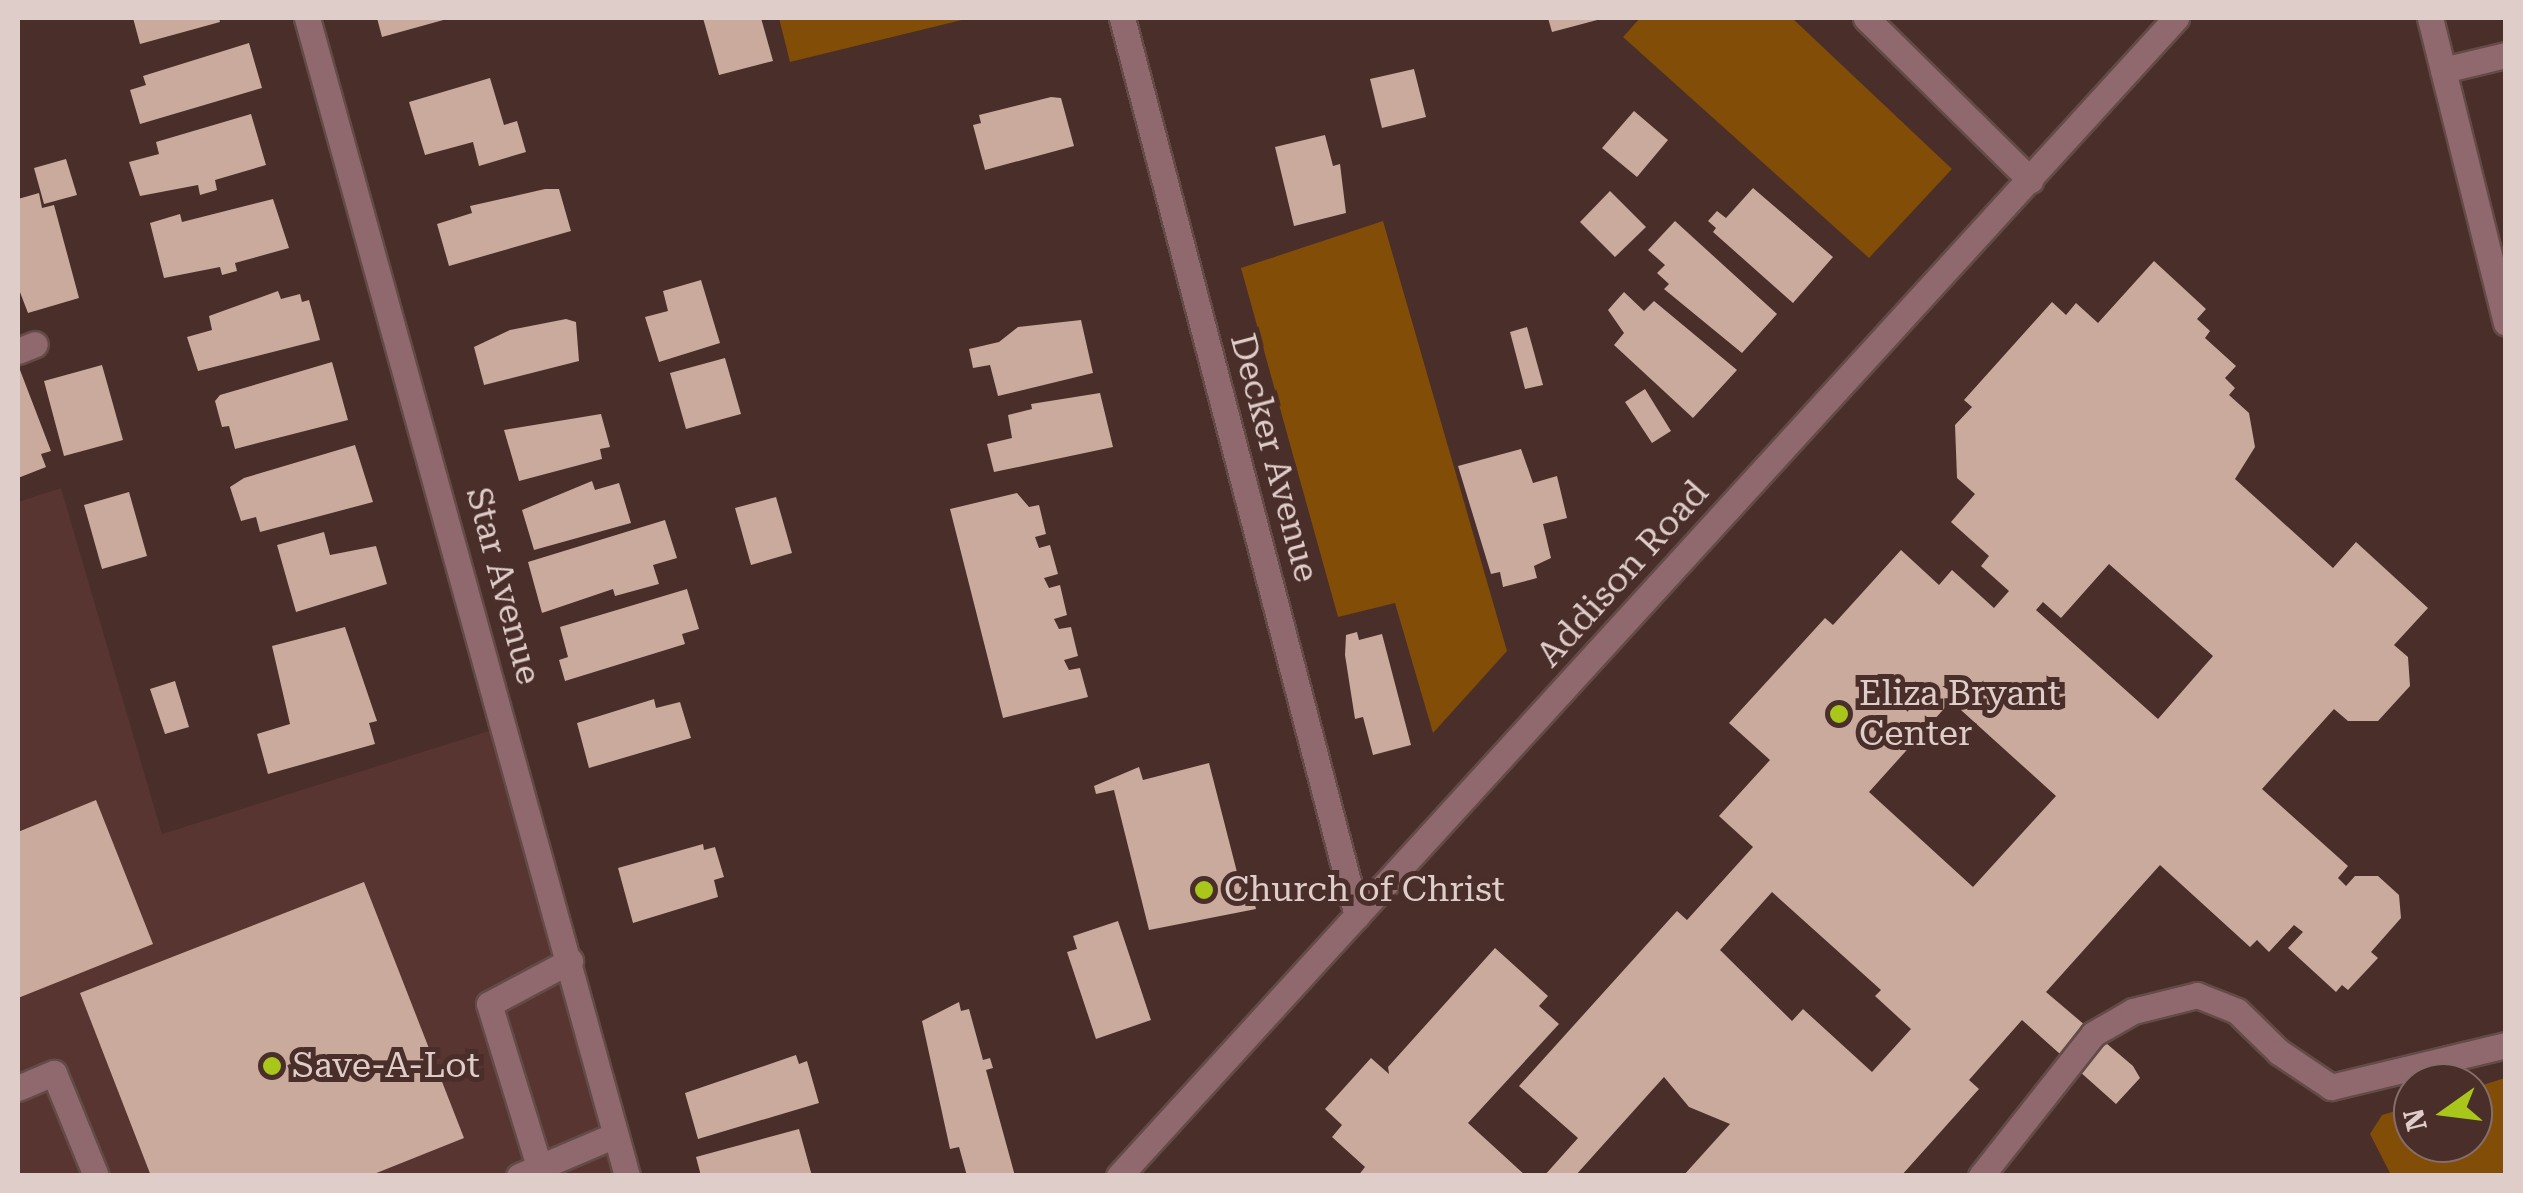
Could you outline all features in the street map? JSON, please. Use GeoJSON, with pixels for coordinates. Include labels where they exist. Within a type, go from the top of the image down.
{"type":"FeatureCollection","features":[{"type":"Feature","properties":{"kind":"street","name":"Star Avenue"},"geometry":{"type":"LineString","coordinates":[[307,18],[570,961],[626,1176]]}},
{"type":"Feature","properties":{"kind":"street","name":"Decker Avenue"},"geometry":{"type":"LineString","coordinates":[[1122,18],[1357,916]]}},
{"type":"Feature","properties":{"kind":"street"},"geometry":{"type":"LineString","coordinates":[[1866,18],[2030,180]]}},
{"type":"Feature","properties":{"kind":"street","name":"Addison Road"},"geometry":{"type":"LineString","coordinates":[[1119,1176],[2176,18]]}},
{"type":"Feature","properties":{"kind":"street"},"geometry":{"type":"LineString","coordinates":[[2430,18],[2506,323]]}},
{"type":"Feature","properties":{"kind":"street"},"geometry":{"type":"LineString","coordinates":[[2442,70],[2506,55]]}},
{"type":"Feature","properties":{"kind":"street"},"geometry":{"type":"LineString","coordinates":[[570,961],[489,1004],[533,1173],[615,1135]]}},
{"type":"Feature","properties":{"kind":"street"},"geometry":{"type":"LineString","coordinates":[[1982,1176],[2093,1034],[2134,1011],[2198,995],[2237,1011],[2279,1052],[2331,1087],[2506,1045]]}},
{"type":"Feature","properties":{"kind":"street"},"geometry":{"type":"LineString","coordinates":[[18,1088],[54,1073],[96,1176]]}},
{"type":"Feature","properties":{"kind":"shaded area"},"geometry":{"type":"Polygon","coordinates":[[[779,18],[970,18],[790,62],[779,18]]]}},
{"type":"Feature","properties":{"kind":"shaded area"},"geometry":{"type":"Polygon","coordinates":[[[1640,18],[1792,18],[1952,169],[1869,258],[1623,37],[1640,18]]]}},
{"type":"Feature","properties":{"kind":"shaded area"},"geometry":{"type":"Polygon","coordinates":[[[1383,221],[1507,651],[1433,733],[1395,603],[1338,617],[1241,268],[1383,221]]]}},
{"type":"Feature","properties":{"kind":"shaded area"},"geometry":{"type":"Polygon","coordinates":[[[61,488],[162,834],[505,726],[627,1175],[18,1175],[18,502],[61,488]]]}},
{"type":"Feature","properties":{"kind":"shaded area"},"geometry":{"type":"Polygon","coordinates":[[[2505,1078],[2505,1175],[2391,1175],[2370,1134],[2382,1115],[2393,1112],[2393,1163],[2493,1163],[2493,1082],[2505,1078]]]}},
{"type":"Feature","properties":{"kind":"building"},"geometry":{"type":"Polygon","coordinates":[[[133,18],[219,18],[220,22],[140,44],[133,18]]]}},
{"type":"Feature","properties":{"kind":"building"},"geometry":{"type":"Polygon","coordinates":[[[377,18],[447,18],[447,19],[382,37],[377,18]]]}},
{"type":"Feature","properties":{"kind":"building"},"geometry":{"type":"Polygon","coordinates":[[[703,18],[761,18],[773,61],[719,75],[703,18]]]}},
{"type":"Feature","properties":{"kind":"building"},"geometry":{"type":"Polygon","coordinates":[[[1548,18],[1601,18],[1601,19],[1552,32],[1548,18]]]}},
{"type":"Feature","properties":{"kind":"building"},"geometry":{"type":"Polygon","coordinates":[[[249,43],[262,88],[140,124],[130,90],[146,85],[143,76],[249,43]]]}},
{"type":"Feature","properties":{"kind":"building"},"geometry":{"type":"Polygon","coordinates":[[[1414,69],[1426,117],[1382,128],[1370,79],[1414,69]]]}},
{"type":"Feature","properties":{"kind":"building"},"geometry":{"type":"Polygon","coordinates":[[[490,78],[504,125],[517,121],[526,152],[479,166],[473,142],[425,155],[409,102],[490,78]]]}},
{"type":"Feature","properties":{"kind":"building"},"geometry":{"type":"Polygon","coordinates":[[[1051,97],[1061,98],[1074,146],[985,170],[973,125],[981,123],[979,115],[1051,97]]]}},
{"type":"Feature","properties":{"kind":"building"},"geometry":{"type":"Polygon","coordinates":[[[1634,111],[1668,140],[1637,177],[1602,148],[1634,111]]]}},
{"type":"Feature","properties":{"kind":"building"},"geometry":{"type":"Polygon","coordinates":[[[251,114],[266,165],[215,180],[217,190],[200,195],[198,185],[140,196],[129,162],[159,154],[156,142],[251,114]]]}},
{"type":"Feature","properties":{"kind":"building"},"geometry":{"type":"Polygon","coordinates":[[[1325,135],[1333,166],[1340,164],[1346,213],[1294,226],[1275,147],[1325,135]]]}},
{"type":"Feature","properties":{"kind":"building"},"geometry":{"type":"Polygon","coordinates":[[[66,159],[77,195],[44,204],[34,168],[66,159]]]}},
{"type":"Feature","properties":{"kind":"building"},"geometry":{"type":"Polygon","coordinates":[[[1753,188],[1833,257],[1793,303],[1713,232],[1716,228],[1708,221],[1717,211],[1726,218],[1753,188]]]}},
{"type":"Feature","properties":{"kind":"building"},"geometry":{"type":"Polygon","coordinates":[[[559,189],[571,231],[449,266],[437,224],[472,213],[470,206],[559,189]]]}},
{"type":"Feature","properties":{"kind":"building"},"geometry":{"type":"Polygon","coordinates":[[[1610,191],[1646,227],[1615,257],[1580,222],[1610,191]]]}},
{"type":"Feature","properties":{"kind":"building"},"geometry":{"type":"Polygon","coordinates":[[[39,193],[42,208],[54,205],[79,298],[28,313],[18,287],[18,199],[39,193]]]}},
{"type":"Feature","properties":{"kind":"building"},"geometry":{"type":"Polygon","coordinates":[[[273,199],[289,248],[235,263],[237,271],[222,275],[220,267],[164,278],[150,223],[180,214],[182,222],[273,199]]]}},
{"type":"Feature","properties":{"kind":"building"},"geometry":{"type":"Polygon","coordinates":[[[1675,221],[1777,314],[1742,353],[1664,289],[1669,284],[1657,273],[1665,265],[1648,250],[1675,221]]]}},
{"type":"Feature","properties":{"kind":"building","name":"Eliza Bryant Center"},"geometry":{"type":"Polygon","coordinates":[[[2154,261],[2206,309],[2197,319],[2210,331],[2205,338],[2236,366],[2225,378],[2235,388],[2229,395],[2249,413],[2255,447],[2235,479],[2333,568],[2356,542],[2428,608],[2394,645],[2408,657],[2410,686],[2378,721],[2348,721],[2334,709],[2262,789],[2348,866],[2338,878],[2346,886],[2355,876],[2378,876],[2399,895],[2401,918],[2371,952],[2378,958],[2348,990],[2342,985],[2336,992],[2288,948],[2303,932],[2294,925],[2269,952],[2257,940],[2250,947],[2160,865],[2046,992],[2133,1066],[2140,1078],[2116,1104],[2022,1020],[1969,1080],[1979,1089],[1901,1176],[1683,1176],[1730,1124],[1689,1107],[1664,1077],[1575,1176],[1544,1176],[1578,1138],[1519,1086],[1677,911],[1687,920],[1753,847],[1719,816],[1770,760],[1729,723],[1825,618],[1833,625],[1901,550],[1939,585],[1952,570],[1994,608],[2009,591],[1981,566],[1989,556],[1951,522],[1975,494],[1957,478],[1955,425],[1972,407],[1964,400],[2052,302],[2066,315],[2076,303],[2098,323],[2154,261]],[[2109,564],[2061,618],[2043,602],[2036,610],[2158,719],[2213,656],[2109,564]],[[1951,701],[1869,792],[1973,887],[2056,796],[1951,701]],[[1772,892],[1720,950],[1792,1021],[1803,1009],[1872,1072],[1911,1029],[1875,996],[1881,990],[1772,892]]]}},
{"type":"Feature","properties":{"kind":"building"},"geometry":{"type":"Polygon","coordinates":[[[701,280],[720,343],[659,362],[645,317],[668,311],[663,291],[701,280]]]}},
{"type":"Feature","properties":{"kind":"building"},"geometry":{"type":"Polygon","coordinates":[[[278,291],[281,299],[300,294],[302,302],[309,300],[320,340],[198,371],[187,337],[212,330],[209,316],[278,291]]]}},
{"type":"Feature","properties":{"kind":"building"},"geometry":{"type":"Polygon","coordinates":[[[1624,292],[1644,311],[1654,301],[1737,370],[1693,418],[1614,345],[1624,333],[1608,310],[1624,292]]]}},
{"type":"Feature","properties":{"kind":"building"},"geometry":{"type":"Polygon","coordinates":[[[566,319],[576,322],[579,361],[484,385],[474,347],[510,330],[566,319]]]}},
{"type":"Feature","properties":{"kind":"building"},"geometry":{"type":"Polygon","coordinates":[[[1081,320],[1093,373],[998,396],[990,365],[973,368],[969,349],[999,342],[1018,327],[1081,320]]]}},
{"type":"Feature","properties":{"kind":"building"},"geometry":{"type":"Polygon","coordinates":[[[1527,327],[1543,385],[1525,389],[1510,332],[1527,327]]]}},
{"type":"Feature","properties":{"kind":"building"},"geometry":{"type":"Polygon","coordinates":[[[725,358],[741,414],[686,429],[670,373],[725,358]]]}},
{"type":"Feature","properties":{"kind":"building"},"geometry":{"type":"Polygon","coordinates":[[[332,362],[348,420],[235,449],[229,426],[222,427],[215,401],[220,395],[332,362]]]}},
{"type":"Feature","properties":{"kind":"building"},"geometry":{"type":"Polygon","coordinates":[[[102,365],[123,440],[64,456],[44,381],[102,365]]]}},
{"type":"Feature","properties":{"kind":"building"},"geometry":{"type":"Polygon","coordinates":[[[20,370],[51,451],[41,454],[46,467],[18,478],[20,370]]]}},
{"type":"Feature","properties":{"kind":"building"},"geometry":{"type":"Polygon","coordinates":[[[1645,389],[1671,431],[1652,443],[1625,402],[1645,389]]]}},
{"type":"Feature","properties":{"kind":"building"},"geometry":{"type":"Polygon","coordinates":[[[1100,393],[1113,447],[994,472],[987,444],[1012,438],[1008,415],[1032,409],[1031,404],[1100,393]]]}},
{"type":"Feature","properties":{"kind":"building"},"geometry":{"type":"Polygon","coordinates":[[[601,414],[610,447],[600,449],[602,459],[519,481],[504,430],[601,414]]]}},
{"type":"Feature","properties":{"kind":"building"},"geometry":{"type":"Polygon","coordinates":[[[355,445],[373,502],[260,532],[256,517],[241,521],[230,487],[244,478],[355,445]]]}},
{"type":"Feature","properties":{"kind":"building"},"geometry":{"type":"Polygon","coordinates":[[[1521,449],[1533,483],[1557,476],[1567,518],[1543,524],[1551,558],[1534,566],[1537,578],[1503,587],[1500,572],[1491,574],[1458,466],[1521,449]]]}},
{"type":"Feature","properties":{"kind":"building"},"geometry":{"type":"Polygon","coordinates":[[[592,481],[595,490],[619,483],[631,523],[534,550],[522,510],[592,481]]]}},
{"type":"Feature","properties":{"kind":"building"},"geometry":{"type":"Polygon","coordinates":[[[129,492],[147,556],[102,569],[84,505],[129,492]]]}},
{"type":"Feature","properties":{"kind":"building"},"geometry":{"type":"Polygon","coordinates":[[[1017,493],[1029,507],[1039,505],[1046,534],[1035,537],[1039,548],[1050,545],[1058,574],[1044,578],[1049,588],[1060,585],[1067,615],[1054,619],[1059,629],[1071,627],[1078,656],[1064,660],[1069,670],[1080,668],[1088,697],[1003,718],[950,509],[1017,493]]]}},
{"type":"Feature","properties":{"kind":"building"},"geometry":{"type":"Polygon","coordinates":[[[776,497],[792,553],[751,565],[735,508],[776,497]]]}},
{"type":"Feature","properties":{"kind":"building"},"geometry":{"type":"Polygon","coordinates":[[[665,520],[677,558],[653,565],[659,584],[615,596],[613,589],[542,613],[528,562],[665,520]]]}},
{"type":"Feature","properties":{"kind":"building"},"geometry":{"type":"Polygon","coordinates":[[[324,532],[330,555],[376,546],[387,584],[296,612],[277,545],[324,532]]]}},
{"type":"Feature","properties":{"kind":"building"},"geometry":{"type":"Polygon","coordinates":[[[687,589],[699,629],[682,634],[685,644],[565,681],[559,660],[568,657],[560,627],[687,589]]]}},
{"type":"Feature","properties":{"kind":"building"},"geometry":{"type":"Polygon","coordinates":[[[345,627],[377,721],[369,723],[375,744],[268,774],[257,734],[290,724],[272,646],[345,627]]]}},
{"type":"Feature","properties":{"kind":"building"},"geometry":{"type":"Polygon","coordinates":[[[1357,632],[1359,640],[1382,634],[1411,745],[1373,755],[1363,717],[1355,719],[1345,655],[1346,635],[1357,632]]]}},
{"type":"Feature","properties":{"kind":"building"},"geometry":{"type":"Polygon","coordinates":[[[175,681],[189,727],[165,734],[150,689],[175,681]]]}},
{"type":"Feature","properties":{"kind":"building"},"geometry":{"type":"Polygon","coordinates":[[[654,699],[656,708],[680,702],[691,738],[589,768],[577,723],[654,699]]]}},
{"type":"Feature","properties":{"kind":"building"},"geometry":{"type":"Polygon","coordinates":[[[1209,763],[1239,880],[1248,877],[1256,909],[1149,930],[1114,790],[1096,794],[1094,786],[1139,767],[1143,780],[1209,763]]]}},
{"type":"Feature","properties":{"kind":"building"},"geometry":{"type":"Polygon","coordinates":[[[96,800],[153,944],[18,998],[18,832],[96,800]]]}},
{"type":"Feature","properties":{"kind":"building"},"geometry":{"type":"Polygon","coordinates":[[[703,844],[704,850],[715,847],[724,877],[714,880],[718,897],[633,923],[618,868],[703,844]]]}},
{"type":"Feature","properties":{"kind":"building","name":"Save-A-Lot"},"geometry":{"type":"Polygon","coordinates":[[[364,882],[464,1138],[369,1176],[151,1176],[80,993],[364,882]]]}},
{"type":"Feature","properties":{"kind":"building"},"geometry":{"type":"Polygon","coordinates":[[[1118,921],[1151,1020],[1096,1039],[1067,952],[1077,949],[1073,936],[1118,921]]]}},
{"type":"Feature","properties":{"kind":"building"},"geometry":{"type":"Polygon","coordinates":[[[1495,948],[1548,996],[1539,1006],[1559,1024],[1468,1123],[1526,1176],[1358,1176],[1365,1167],[1332,1137],[1342,1125],[1325,1109],[1371,1058],[1389,1074],[1388,1067],[1495,948]]]}},
{"type":"Feature","properties":{"kind":"building"},"geometry":{"type":"Polygon","coordinates":[[[959,1002],[961,1011],[969,1009],[983,1060],[990,1058],[993,1068],[986,1070],[1015,1176],[967,1176],[959,1147],[950,1149],[922,1021],[959,1002]]]}},
{"type":"Feature","properties":{"kind":"building"},"geometry":{"type":"Polygon","coordinates":[[[796,1055],[799,1064],[807,1061],[819,1103],[698,1139],[685,1093],[796,1055]]]}},
{"type":"Feature","properties":{"kind":"building"},"geometry":{"type":"Polygon","coordinates":[[[799,1129],[812,1176],[701,1176],[696,1157],[799,1129]]]}},
{"type":"Feature","properties":{"kind":"place","name":"Eliza Bryant Center"},"geometry":{"type":"Point","coordinates":[1839,714]}},
{"type":"Feature","properties":{"kind":"place","name":"Church of Christ"},"geometry":{"type":"Point","coordinates":[1204,890]}},
{"type":"Feature","properties":{"kind":"place","name":"Save-A-Lot"},"geometry":{"type":"Point","coordinates":[272,1066]}}]}
